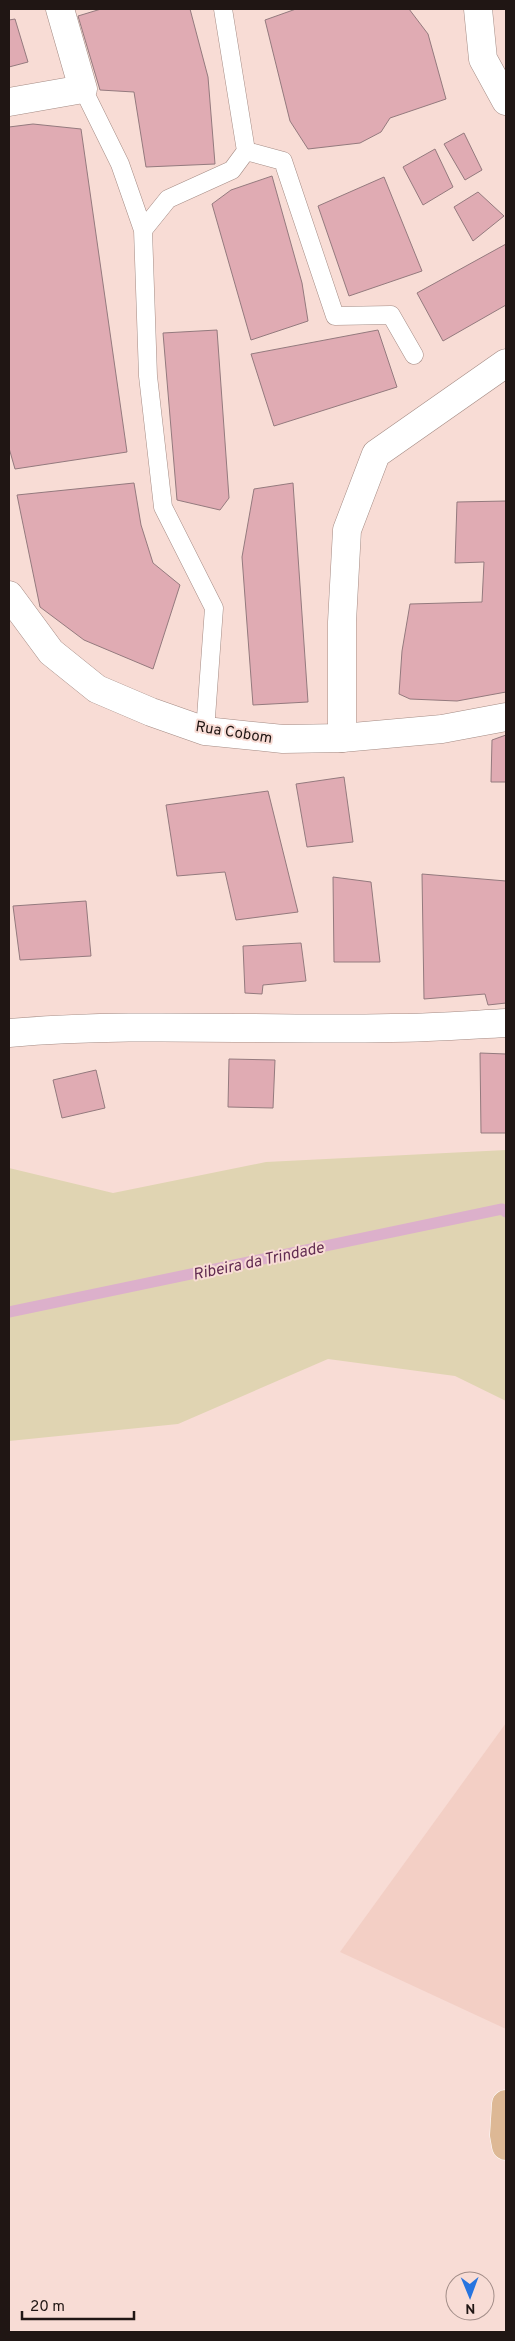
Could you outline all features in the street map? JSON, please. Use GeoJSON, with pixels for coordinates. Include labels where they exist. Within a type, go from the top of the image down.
{"type":"FeatureCollection","features":[{"type":"Feature","properties":{"kind":"main road"},"geometry":{"type":"LineString","coordinates":[[506,2104],[504,2135],[506,2146]]}},
{"type":"Feature","properties":{"kind":"street"},"geometry":{"type":"LineString","coordinates":[[9,102],[83,89],[60,9]]}},
{"type":"Feature","properties":{"kind":"street"},"geometry":{"type":"LineString","coordinates":[[478,9],[483,59],[506,101]]}},
{"type":"Feature","properties":{"kind":"street"},"geometry":{"type":"LineString","coordinates":[[342,738],[342,622],[347,530],[376,454],[506,363]]}},
{"type":"Feature","properties":{"kind":"street","name":"Rua Cobom"},"geometry":{"type":"LineString","coordinates":[[9,595],[51,652],[97,689],[151,712],[205,731],[283,740],[342,738],[442,729],[506,717]]}},
{"type":"Feature","properties":{"kind":"street"},"geometry":{"type":"LineString","coordinates":[[9,1033],[50,1029],[234,1026],[392,1028],[506,1023]]}},
{"type":"Feature","properties":{"kind":"lane"},"geometry":{"type":"LineString","coordinates":[[143,230],[168,199],[232,170],[246,151],[223,9]]}},
{"type":"Feature","properties":{"kind":"lane"},"geometry":{"type":"LineString","coordinates":[[83,89],[120,164],[143,230],[148,376],[163,507],[214,608],[205,731]]}},
{"type":"Feature","properties":{"kind":"lane"},"geometry":{"type":"LineString","coordinates":[[246,151],[283,161],[336,316],[391,315],[414,355]]}},
{"type":"Feature","properties":{"kind":"shaded area"},"geometry":{"type":"Polygon","coordinates":[[[506,1150],[506,1401],[455,1376],[328,1359],[178,1424],[9,1441],[9,1168],[113,1193],[266,1162],[506,1150]]]}},
{"type":"Feature","properties":{"kind":"shaded area"},"geometry":{"type":"Polygon","coordinates":[[[506,1723],[506,2029],[340,1952],[506,1723]]]}},
{"type":"Feature","properties":{"kind":"building"},"geometry":{"type":"Polygon","coordinates":[[[101,9],[190,9],[208,77],[215,164],[146,167],[134,92],[100,90],[78,16],[101,9]]]}},
{"type":"Feature","properties":{"kind":"building"},"geometry":{"type":"Polygon","coordinates":[[[296,9],[409,9],[428,34],[446,99],[390,118],[381,132],[360,143],[308,149],[290,121],[265,20],[296,9]]]}},
{"type":"Feature","properties":{"kind":"building"},"geometry":{"type":"Polygon","coordinates":[[[15,19],[28,62],[9,67],[9,20],[15,19]]]}},
{"type":"Feature","properties":{"kind":"building"},"geometry":{"type":"Polygon","coordinates":[[[33,124],[81,129],[127,452],[15,469],[9,448],[9,127],[33,124]]]}},
{"type":"Feature","properties":{"kind":"building"},"geometry":{"type":"Polygon","coordinates":[[[464,133],[482,170],[465,180],[444,144],[464,133]]]}},
{"type":"Feature","properties":{"kind":"building"},"geometry":{"type":"Polygon","coordinates":[[[435,149],[453,187],[423,205],[403,167],[435,149]]]}},
{"type":"Feature","properties":{"kind":"building"},"geometry":{"type":"Polygon","coordinates":[[[272,176],[302,283],[308,321],[251,340],[212,204],[231,190],[272,176]]]}},
{"type":"Feature","properties":{"kind":"building"},"geometry":{"type":"Polygon","coordinates":[[[384,177],[422,271],[349,296],[318,206],[384,177]]]}},
{"type":"Feature","properties":{"kind":"building"},"geometry":{"type":"Polygon","coordinates":[[[478,192],[504,216],[473,241],[454,207],[478,192]]]}},
{"type":"Feature","properties":{"kind":"building"},"geometry":{"type":"Polygon","coordinates":[[[506,244],[506,305],[443,341],[417,293],[506,244]]]}},
{"type":"Feature","properties":{"kind":"building"},"geometry":{"type":"Polygon","coordinates":[[[217,330],[229,498],[220,510],[177,500],[163,333],[217,330]]]}},
{"type":"Feature","properties":{"kind":"building"},"geometry":{"type":"Polygon","coordinates":[[[378,330],[397,387],[274,426],[251,354],[378,330]]]}},
{"type":"Feature","properties":{"kind":"building"},"geometry":{"type":"Polygon","coordinates":[[[134,483],[141,525],[153,563],[180,585],[153,669],[84,640],[40,607],[17,495],[134,483]]]}},
{"type":"Feature","properties":{"kind":"building"},"geometry":{"type":"Polygon","coordinates":[[[293,483],[308,702],[253,705],[242,557],[254,489],[293,483]]]}},
{"type":"Feature","properties":{"kind":"building"},"geometry":{"type":"Polygon","coordinates":[[[506,501],[506,692],[457,701],[410,699],[399,694],[402,651],[410,604],[482,602],[484,562],[455,563],[457,502],[506,501]]]}},
{"type":"Feature","properties":{"kind":"building"},"geometry":{"type":"Polygon","coordinates":[[[506,735],[506,782],[491,782],[492,740],[506,735]]]}},
{"type":"Feature","properties":{"kind":"building"},"geometry":{"type":"Polygon","coordinates":[[[344,777],[353,842],[307,847],[296,784],[344,777]]]}},
{"type":"Feature","properties":{"kind":"building"},"geometry":{"type":"Polygon","coordinates":[[[268,791],[298,912],[236,920],[225,872],[177,876],[166,805],[268,791]]]}},
{"type":"Feature","properties":{"kind":"building"},"geometry":{"type":"Polygon","coordinates":[[[422,874],[506,881],[506,1003],[488,1005],[485,994],[424,999],[422,874]]]}},
{"type":"Feature","properties":{"kind":"building"},"geometry":{"type":"Polygon","coordinates":[[[333,877],[371,882],[380,962],[334,962],[333,877]]]}},
{"type":"Feature","properties":{"kind":"building"},"geometry":{"type":"Polygon","coordinates":[[[86,901],[91,956],[20,960],[13,906],[86,901]]]}},
{"type":"Feature","properties":{"kind":"building"},"geometry":{"type":"Polygon","coordinates":[[[301,943],[306,981],[263,985],[262,994],[245,993],[243,946],[301,943]]]}},
{"type":"Feature","properties":{"kind":"building"},"geometry":{"type":"Polygon","coordinates":[[[480,1053],[506,1054],[506,1133],[481,1133],[480,1053]]]}},
{"type":"Feature","properties":{"kind":"building"},"geometry":{"type":"Polygon","coordinates":[[[229,1059],[275,1060],[273,1108],[228,1107],[229,1059]]]}},
{"type":"Feature","properties":{"kind":"building"},"geometry":{"type":"Polygon","coordinates":[[[96,1070],[105,1108],[62,1118],[53,1080],[96,1070]]]}},
{"type":"Feature","properties":{"kind":"waterway","name":"Ribeira da Trindade"},"geometry":{"type":"LineString","coordinates":[[9,1312],[502,1209],[506,1212]]}}]}
